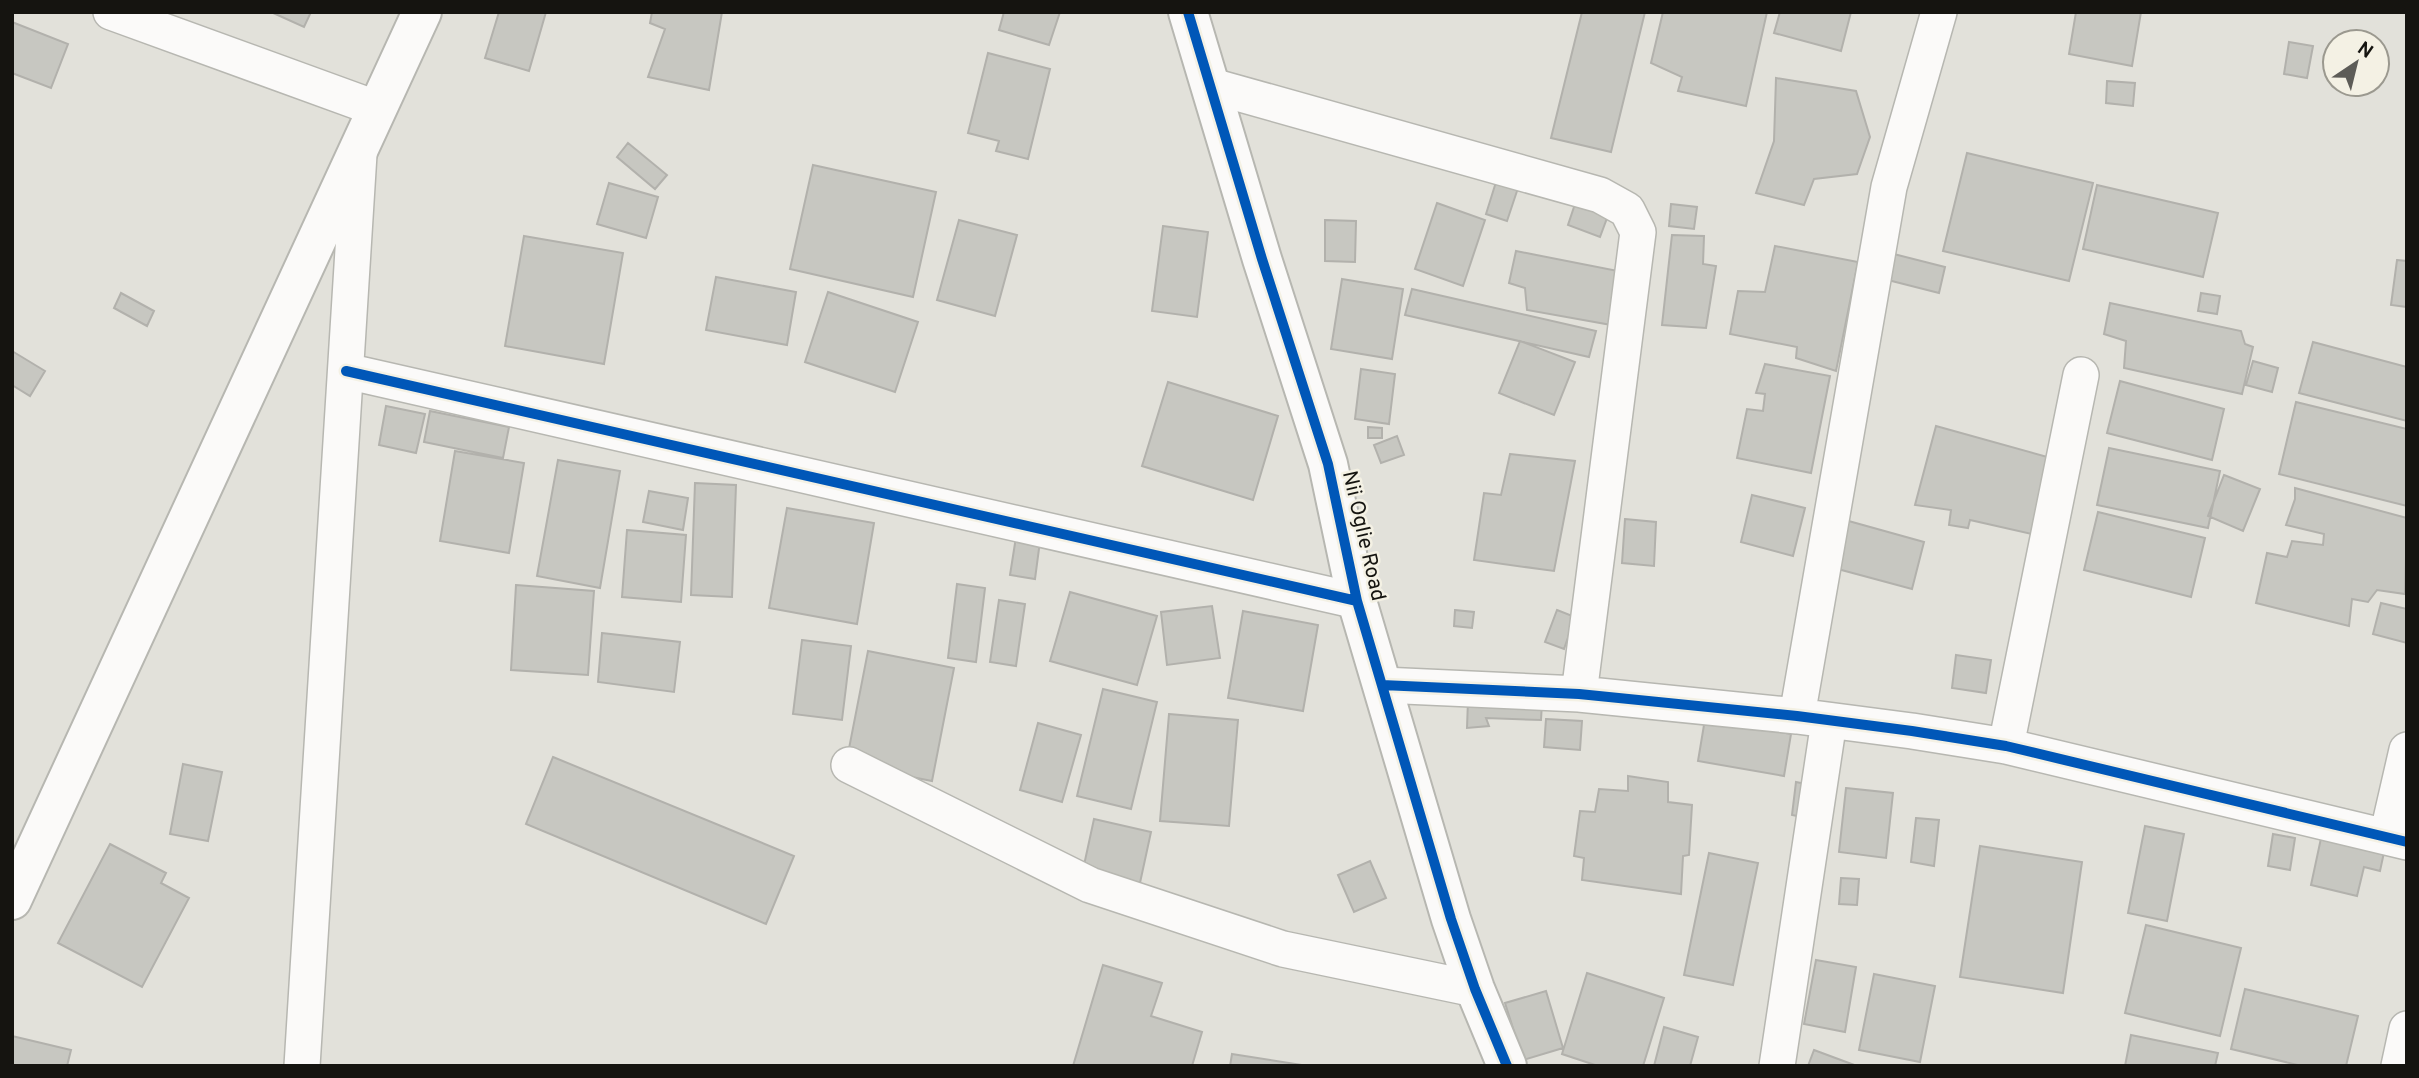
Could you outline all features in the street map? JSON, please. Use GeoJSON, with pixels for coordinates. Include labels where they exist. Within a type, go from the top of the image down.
{"type":"FeatureCollection","features":[{"type":"Feature","properties":{"kind":"street"},"geometry":{"type":"LineString","coordinates":[[111,12],[378,109]]}},
{"type":"Feature","properties":{"kind":"street"},"geometry":{"type":"LineString","coordinates":[[12,901],[422,12]]}},
{"type":"Feature","properties":{"kind":"street","name":"Nii Oglie Road"},"geometry":{"type":"LineString","coordinates":[[1188,12],[1262,259],[1328,464],[1357,601],[1451,919],[1475,989],[1507,1066]]}},
{"type":"Feature","properties":{"kind":"street"},"geometry":{"type":"LineString","coordinates":[[1777,1066],[1813,719],[1889,187],[1939,12]]}},
{"type":"Feature","properties":{"kind":"street"},"geometry":{"type":"LineString","coordinates":[[1212,86],[1600,195],[1627,210],[1639,232],[1579,694]]}},
{"type":"Feature","properties":{"kind":"street"},"geometry":{"type":"LineString","coordinates":[[302,1066],[360,149]]}},
{"type":"Feature","properties":{"kind":"street"},"geometry":{"type":"LineString","coordinates":[[346,371],[1357,601]]}},
{"type":"Feature","properties":{"kind":"street"},"geometry":{"type":"LineString","coordinates":[[2007,746],[2081,375]]}},
{"type":"Feature","properties":{"kind":"street"},"geometry":{"type":"LineString","coordinates":[[1382,685],[1579,694],[1813,719],[2007,746],[2397,839],[2407,750]]}},
{"type":"Feature","properties":{"kind":"street"},"geometry":{"type":"LineString","coordinates":[[849,765],[1090,885],[1283,949],[1475,989]]}},
{"type":"Feature","properties":{"kind":"street"},"geometry":{"type":"LineString","coordinates":[[2399,1066],[2407,1029]]}},
{"type":"Feature","properties":{"kind":"building"},"geometry":{"type":"Polygon","coordinates":[[[271,12],[311,12],[304,27],[271,12]]]}},
{"type":"Feature","properties":{"kind":"building"},"geometry":{"type":"Polygon","coordinates":[[[499,12],[546,12],[529,71],[485,58],[499,12]]]}},
{"type":"Feature","properties":{"kind":"building"},"geometry":{"type":"Polygon","coordinates":[[[652,12],[722,12],[709,90],[648,77],[665,29],[650,23],[652,12]]]}},
{"type":"Feature","properties":{"kind":"building"},"geometry":{"type":"Polygon","coordinates":[[[1004,12],[1060,12],[1049,45],[999,30],[1004,12]]]}},
{"type":"Feature","properties":{"kind":"building"},"geometry":{"type":"Polygon","coordinates":[[[1582,12],[1645,12],[1611,152],[1551,138],[1582,12]]]}},
{"type":"Feature","properties":{"kind":"building"},"geometry":{"type":"Polygon","coordinates":[[[1663,12],[1767,12],[1746,106],[1678,91],[1682,77],[1651,63],[1663,12]]]}},
{"type":"Feature","properties":{"kind":"building"},"geometry":{"type":"Polygon","coordinates":[[[1780,12],[1851,12],[1841,51],[1774,33],[1780,12]]]}},
{"type":"Feature","properties":{"kind":"building"},"geometry":{"type":"Polygon","coordinates":[[[2076,12],[2141,12],[2132,66],[2069,54],[2076,12]]]}},
{"type":"Feature","properties":{"kind":"building"},"geometry":{"type":"Polygon","coordinates":[[[12,22],[68,44],[51,88],[12,73],[12,22]]]}},
{"type":"Feature","properties":{"kind":"building"},"geometry":{"type":"Polygon","coordinates":[[[2289,42],[2313,46],[2307,78],[2284,74],[2289,42]]]}},
{"type":"Feature","properties":{"kind":"building"},"geometry":{"type":"Polygon","coordinates":[[[988,53],[1050,69],[1028,159],[996,151],[999,141],[968,133],[988,53]]]}},
{"type":"Feature","properties":{"kind":"building"},"geometry":{"type":"Polygon","coordinates":[[[1776,78],[1856,91],[1870,137],[1857,174],[1814,179],[1804,205],[1756,193],[1774,141],[1776,78]]]}},
{"type":"Feature","properties":{"kind":"building"},"geometry":{"type":"Polygon","coordinates":[[[2107,81],[2135,83],[2133,106],[2106,103],[2107,81]]]}},
{"type":"Feature","properties":{"kind":"building"},"geometry":{"type":"Polygon","coordinates":[[[628,143],[667,175],[655,189],[617,157],[628,143]]]}},
{"type":"Feature","properties":{"kind":"building"},"geometry":{"type":"Polygon","coordinates":[[[1967,153],[2093,183],[2069,281],[1943,251],[1967,153]]]}},
{"type":"Feature","properties":{"kind":"building"},"geometry":{"type":"Polygon","coordinates":[[[813,165],[936,192],[913,297],[790,269],[813,165]]]}},
{"type":"Feature","properties":{"kind":"building"},"geometry":{"type":"Polygon","coordinates":[[[1501,166],[1523,173],[1507,221],[1486,214],[1501,166]]]}},
{"type":"Feature","properties":{"kind":"building"},"geometry":{"type":"Polygon","coordinates":[[[609,183],[658,197],[646,238],[597,224],[609,183]]]}},
{"type":"Feature","properties":{"kind":"building"},"geometry":{"type":"Polygon","coordinates":[[[2097,185],[2218,213],[2203,277],[2083,249],[2097,185]]]}},
{"type":"Feature","properties":{"kind":"building"},"geometry":{"type":"Polygon","coordinates":[[[1577,198],[1610,210],[1600,237],[1568,225],[1577,198]]]}},
{"type":"Feature","properties":{"kind":"building"},"geometry":{"type":"Polygon","coordinates":[[[1437,203],[1485,220],[1463,286],[1415,269],[1437,203]]]}},
{"type":"Feature","properties":{"kind":"building"},"geometry":{"type":"Polygon","coordinates":[[[1671,204],[1697,207],[1694,229],[1669,226],[1671,204]]]}},
{"type":"Feature","properties":{"kind":"building"},"geometry":{"type":"Polygon","coordinates":[[[959,220],[1017,235],[995,316],[937,300],[959,220]]]}},
{"type":"Feature","properties":{"kind":"building"},"geometry":{"type":"Polygon","coordinates":[[[1325,220],[1356,221],[1355,262],[1325,261],[1325,220]]]}},
{"type":"Feature","properties":{"kind":"building"},"geometry":{"type":"Polygon","coordinates":[[[1163,226],[1208,232],[1197,317],[1152,311],[1163,226]]]}},
{"type":"Feature","properties":{"kind":"building"},"geometry":{"type":"Polygon","coordinates":[[[1672,235],[1704,236],[1703,264],[1716,266],[1706,328],[1662,325],[1672,235]]]}},
{"type":"Feature","properties":{"kind":"building"},"geometry":{"type":"Polygon","coordinates":[[[524,236],[623,253],[604,364],[505,346],[524,236]]]}},
{"type":"Feature","properties":{"kind":"building"},"geometry":{"type":"Polygon","coordinates":[[[1775,246],[1858,262],[1836,371],[1796,358],[1797,347],[1730,334],[1738,291],[1765,292],[1775,246]]]}},
{"type":"Feature","properties":{"kind":"building"},"geometry":{"type":"Polygon","coordinates":[[[1516,251],[1628,273],[1617,326],[1527,310],[1525,288],[1509,283],[1516,251]]]}},
{"type":"Feature","properties":{"kind":"building"},"geometry":{"type":"Polygon","coordinates":[[[1882,251],[1945,267],[1939,293],[1876,277],[1882,251]]]}},
{"type":"Feature","properties":{"kind":"building"},"geometry":{"type":"Polygon","coordinates":[[[2397,260],[2407,261],[2407,307],[2391,305],[2397,260]]]}},
{"type":"Feature","properties":{"kind":"building"},"geometry":{"type":"Polygon","coordinates":[[[716,277],[796,292],[787,345],[706,330],[716,277]]]}},
{"type":"Feature","properties":{"kind":"building"},"geometry":{"type":"Polygon","coordinates":[[[1342,279],[1403,289],[1392,359],[1331,349],[1342,279]]]}},
{"type":"Feature","properties":{"kind":"building"},"geometry":{"type":"Polygon","coordinates":[[[1412,289],[1596,331],[1589,357],[1405,315],[1412,289]]]}},
{"type":"Feature","properties":{"kind":"building"},"geometry":{"type":"Polygon","coordinates":[[[828,292],[918,322],[895,392],[805,362],[828,292]]]}},
{"type":"Feature","properties":{"kind":"building"},"geometry":{"type":"Polygon","coordinates":[[[121,293],[154,311],[147,326],[114,308],[121,293]]]}},
{"type":"Feature","properties":{"kind":"building"},"geometry":{"type":"Polygon","coordinates":[[[2201,293],[2220,296],[2217,314],[2198,311],[2201,293]]]}},
{"type":"Feature","properties":{"kind":"building"},"geometry":{"type":"Polygon","coordinates":[[[2110,303],[2241,331],[2245,344],[2253,347],[2242,394],[2124,368],[2126,341],[2104,334],[2110,303]]]}},
{"type":"Feature","properties":{"kind":"building"},"geometry":{"type":"Polygon","coordinates":[[[1520,341],[1575,362],[1554,415],[1499,393],[1520,341]]]}},
{"type":"Feature","properties":{"kind":"building"},"geometry":{"type":"Polygon","coordinates":[[[2313,342],[2407,367],[2407,421],[2299,393],[2313,342]]]}},
{"type":"Feature","properties":{"kind":"building"},"geometry":{"type":"Polygon","coordinates":[[[12,351],[45,371],[30,396],[12,385],[12,351]]]}},
{"type":"Feature","properties":{"kind":"building"},"geometry":{"type":"Polygon","coordinates":[[[2253,361],[2278,368],[2272,392],[2246,385],[2253,361]]]}},
{"type":"Feature","properties":{"kind":"building"},"geometry":{"type":"Polygon","coordinates":[[[1765,364],[1830,376],[1811,473],[1737,458],[1747,409],[1763,411],[1765,394],[1756,393],[1765,364]]]}},
{"type":"Feature","properties":{"kind":"building"},"geometry":{"type":"Polygon","coordinates":[[[1361,369],[1395,374],[1389,424],[1355,419],[1361,369]]]}},
{"type":"Feature","properties":{"kind":"building"},"geometry":{"type":"Polygon","coordinates":[[[2120,381],[2224,409],[2212,460],[2107,433],[2120,381]]]}},
{"type":"Feature","properties":{"kind":"building"},"geometry":{"type":"Polygon","coordinates":[[[1168,382],[1278,416],[1253,500],[1142,466],[1168,382]]]}},
{"type":"Feature","properties":{"kind":"building"},"geometry":{"type":"Polygon","coordinates":[[[2296,402],[2407,429],[2407,506],[2279,474],[2296,402]]]}},
{"type":"Feature","properties":{"kind":"building"},"geometry":{"type":"Polygon","coordinates":[[[386,406],[425,414],[416,453],[379,445],[386,406]]]}},
{"type":"Feature","properties":{"kind":"building"},"geometry":{"type":"Polygon","coordinates":[[[430,411],[509,427],[503,458],[424,442],[430,411]]]}},
{"type":"Feature","properties":{"kind":"building"},"geometry":{"type":"Polygon","coordinates":[[[1936,426],[2058,460],[2041,536],[1970,520],[1968,528],[1949,525],[1951,510],[1915,505],[1936,426]]]}},
{"type":"Feature","properties":{"kind":"building"},"geometry":{"type":"Polygon","coordinates":[[[1368,427],[1382,428],[1382,438],[1368,438],[1368,427]]]}},
{"type":"Feature","properties":{"kind":"building"},"geometry":{"type":"Polygon","coordinates":[[[1397,436],[1404,455],[1381,463],[1374,445],[1397,436]]]}},
{"type":"Feature","properties":{"kind":"building"},"geometry":{"type":"Polygon","coordinates":[[[2109,448],[2220,471],[2208,528],[2097,505],[2109,448]]]}},
{"type":"Feature","properties":{"kind":"building"},"geometry":{"type":"Polygon","coordinates":[[[455,451],[524,463],[509,553],[440,541],[455,451]]]}},
{"type":"Feature","properties":{"kind":"building"},"geometry":{"type":"Polygon","coordinates":[[[1510,454],[1575,461],[1554,571],[1474,560],[1484,493],[1501,495],[1510,454]]]}},
{"type":"Feature","properties":{"kind":"building"},"geometry":{"type":"Polygon","coordinates":[[[558,460],[620,471],[600,588],[537,576],[558,460]]]}},
{"type":"Feature","properties":{"kind":"building"},"geometry":{"type":"Polygon","coordinates":[[[2224,475],[2260,489],[2243,531],[2208,516],[2224,475]]]}},
{"type":"Feature","properties":{"kind":"building"},"geometry":{"type":"Polygon","coordinates":[[[695,483],[736,485],[732,597],[691,595],[695,483]]]}},
{"type":"Feature","properties":{"kind":"building"},"geometry":{"type":"Polygon","coordinates":[[[2295,488],[2407,518],[2405,594],[2377,590],[2368,602],[2352,599],[2349,626],[2256,603],[2267,553],[2287,557],[2292,541],[2323,545],[2324,534],[2286,525],[2295,499],[2295,488]]]}},
{"type":"Feature","properties":{"kind":"building"},"geometry":{"type":"Polygon","coordinates":[[[649,491],[688,498],[683,530],[643,522],[649,491]]]}},
{"type":"Feature","properties":{"kind":"building"},"geometry":{"type":"Polygon","coordinates":[[[1752,495],[1805,508],[1793,556],[1741,542],[1752,495]]]}},
{"type":"Feature","properties":{"kind":"building"},"geometry":{"type":"Polygon","coordinates":[[[787,508],[874,523],[857,624],[769,608],[787,508]]]}},
{"type":"Feature","properties":{"kind":"building"},"geometry":{"type":"Polygon","coordinates":[[[2098,512],[2205,538],[2191,597],[2084,570],[2098,512]]]}},
{"type":"Feature","properties":{"kind":"building"},"geometry":{"type":"Polygon","coordinates":[[[1625,519],[1656,522],[1654,566],[1622,563],[1625,519]]]}},
{"type":"Feature","properties":{"kind":"building"},"geometry":{"type":"Polygon","coordinates":[[[1845,520],[1924,542],[1912,589],[1834,568],[1845,520]]]}},
{"type":"Feature","properties":{"kind":"building"},"geometry":{"type":"Polygon","coordinates":[[[627,530],[686,535],[681,602],[622,597],[627,530]]]}},
{"type":"Feature","properties":{"kind":"building"},"geometry":{"type":"Polygon","coordinates":[[[1016,537],[1040,541],[1035,579],[1010,575],[1016,537]]]}},
{"type":"Feature","properties":{"kind":"building"},"geometry":{"type":"Polygon","coordinates":[[[957,584],[985,588],[976,662],[948,658],[957,584]]]}},
{"type":"Feature","properties":{"kind":"building"},"geometry":{"type":"Polygon","coordinates":[[[516,585],[594,591],[588,675],[511,670],[516,585]]]}},
{"type":"Feature","properties":{"kind":"building"},"geometry":{"type":"Polygon","coordinates":[[[1070,592],[1157,616],[1137,685],[1050,661],[1070,592]]]}},
{"type":"Feature","properties":{"kind":"building"},"geometry":{"type":"Polygon","coordinates":[[[999,600],[1025,604],[1016,666],[990,662],[999,600]]]}},
{"type":"Feature","properties":{"kind":"building"},"geometry":{"type":"Polygon","coordinates":[[[2381,603],[2407,609],[2407,643],[2373,634],[2381,603]]]}},
{"type":"Feature","properties":{"kind":"building"},"geometry":{"type":"Polygon","coordinates":[[[1212,606],[1220,658],[1167,665],[1161,612],[1212,606]]]}},
{"type":"Feature","properties":{"kind":"building"},"geometry":{"type":"Polygon","coordinates":[[[1455,610],[1474,612],[1472,628],[1454,626],[1455,610]]]}},
{"type":"Feature","properties":{"kind":"building"},"geometry":{"type":"Polygon","coordinates":[[[1557,610],[1575,617],[1564,649],[1545,642],[1557,610]]]}},
{"type":"Feature","properties":{"kind":"building"},"geometry":{"type":"Polygon","coordinates":[[[1243,611],[1318,625],[1303,711],[1228,698],[1243,611]]]}},
{"type":"Feature","properties":{"kind":"building"},"geometry":{"type":"Polygon","coordinates":[[[602,633],[680,642],[674,692],[598,682],[602,633]]]}},
{"type":"Feature","properties":{"kind":"building"},"geometry":{"type":"Polygon","coordinates":[[[802,640],[851,646],[842,720],[793,714],[802,640]]]}},
{"type":"Feature","properties":{"kind":"building"},"geometry":{"type":"Polygon","coordinates":[[[868,651],[954,668],[932,781],[846,764],[868,651]]]}},
{"type":"Feature","properties":{"kind":"building"},"geometry":{"type":"Polygon","coordinates":[[[1956,655],[1991,660],[1986,693],[1952,688],[1956,655]]]}},
{"type":"Feature","properties":{"kind":"building"},"geometry":{"type":"Polygon","coordinates":[[[1103,689],[1157,702],[1131,809],[1077,796],[1103,689]]]}},
{"type":"Feature","properties":{"kind":"building"},"geometry":{"type":"Polygon","coordinates":[[[1468,700],[1542,703],[1541,720],[1486,718],[1489,726],[1467,728],[1468,700]]]}},
{"type":"Feature","properties":{"kind":"building"},"geometry":{"type":"Polygon","coordinates":[[[1169,714],[1238,720],[1229,826],[1160,821],[1169,714]]]}},
{"type":"Feature","properties":{"kind":"building"},"geometry":{"type":"Polygon","coordinates":[[[1546,719],[1582,721],[1580,750],[1544,747],[1546,719]]]}},
{"type":"Feature","properties":{"kind":"building"},"geometry":{"type":"Polygon","coordinates":[[[1705,719],[1791,734],[1784,776],[1698,761],[1705,719]]]}},
{"type":"Feature","properties":{"kind":"building"},"geometry":{"type":"Polygon","coordinates":[[[1038,723],[1081,735],[1062,802],[1020,790],[1038,723]]]}},
{"type":"Feature","properties":{"kind":"building"},"geometry":{"type":"Polygon","coordinates":[[[553,757],[794,856],[766,924],[526,824],[553,757]]]}},
{"type":"Feature","properties":{"kind":"building"},"geometry":{"type":"Polygon","coordinates":[[[183,764],[222,772],[208,841],[170,834],[183,764]]]}},
{"type":"Feature","properties":{"kind":"building"},"geometry":{"type":"Polygon","coordinates":[[[1628,776],[1668,782],[1668,802],[1692,805],[1689,855],[1683,856],[1681,894],[1582,880],[1584,858],[1574,856],[1580,811],[1595,812],[1599,789],[1628,791],[1628,776]]]}},
{"type":"Feature","properties":{"kind":"building"},"geometry":{"type":"Polygon","coordinates":[[[1796,782],[1806,784],[1802,817],[1792,815],[1796,782]]]}},
{"type":"Feature","properties":{"kind":"building"},"geometry":{"type":"Polygon","coordinates":[[[1846,788],[1893,793],[1886,858],[1839,852],[1846,788]]]}},
{"type":"Feature","properties":{"kind":"building"},"geometry":{"type":"Polygon","coordinates":[[[1916,818],[1939,820],[1934,866],[1911,862],[1916,818]]]}},
{"type":"Feature","properties":{"kind":"building"},"geometry":{"type":"Polygon","coordinates":[[[1094,819],[1151,832],[1138,892],[1081,879],[1094,819]]]}},
{"type":"Feature","properties":{"kind":"building"},"geometry":{"type":"Polygon","coordinates":[[[2145,826],[2184,834],[2167,921],[2128,913],[2145,826]]]}},
{"type":"Feature","properties":{"kind":"building"},"geometry":{"type":"Polygon","coordinates":[[[2323,829],[2386,843],[2380,871],[2364,867],[2357,896],[2311,885],[2323,829]]]}},
{"type":"Feature","properties":{"kind":"building"},"geometry":{"type":"Polygon","coordinates":[[[2273,834],[2295,838],[2290,870],[2268,866],[2273,834]]]}},
{"type":"Feature","properties":{"kind":"building"},"geometry":{"type":"Polygon","coordinates":[[[110,844],[166,873],[161,883],[189,898],[142,987],[58,943],[110,844]]]}},
{"type":"Feature","properties":{"kind":"building"},"geometry":{"type":"Polygon","coordinates":[[[1980,846],[2082,862],[2063,993],[1960,977],[1980,846]]]}},
{"type":"Feature","properties":{"kind":"building"},"geometry":{"type":"Polygon","coordinates":[[[1709,853],[1758,863],[1733,985],[1684,975],[1709,853]]]}},
{"type":"Feature","properties":{"kind":"building"},"geometry":{"type":"Polygon","coordinates":[[[1370,861],[1386,898],[1354,912],[1338,875],[1370,861]]]}},
{"type":"Feature","properties":{"kind":"building"},"geometry":{"type":"Polygon","coordinates":[[[1841,878],[1859,879],[1857,905],[1839,904],[1841,878]]]}},
{"type":"Feature","properties":{"kind":"building"},"geometry":{"type":"Polygon","coordinates":[[[2146,925],[2241,948],[2220,1036],[2125,1013],[2146,925]]]}},
{"type":"Feature","properties":{"kind":"building"},"geometry":{"type":"Polygon","coordinates":[[[1816,960],[1856,967],[1845,1032],[1804,1024],[1816,960]]]}},
{"type":"Feature","properties":{"kind":"building"},"geometry":{"type":"Polygon","coordinates":[[[1103,965],[1162,983],[1151,1016],[1202,1032],[1192,1066],[1073,1066],[1103,965]]]}},
{"type":"Feature","properties":{"kind":"building"},"geometry":{"type":"Polygon","coordinates":[[[1587,973],[1664,998],[1643,1066],[1598,1066],[1562,1054],[1587,973]]]}},
{"type":"Feature","properties":{"kind":"building"},"geometry":{"type":"Polygon","coordinates":[[[1874,974],[1935,986],[1920,1062],[1859,1050],[1874,974]]]}},
{"type":"Feature","properties":{"kind":"building"},"geometry":{"type":"Polygon","coordinates":[[[2245,989],[2358,1016],[2346,1066],[2302,1066],[2231,1049],[2245,989]]]}},
{"type":"Feature","properties":{"kind":"building"},"geometry":{"type":"Polygon","coordinates":[[[1546,991],[1563,1048],[1523,1060],[1505,1003],[1546,991]]]}},
{"type":"Feature","properties":{"kind":"building"},"geometry":{"type":"Polygon","coordinates":[[[1664,1027],[1698,1037],[1690,1066],[1654,1066],[1664,1027]]]}},
{"type":"Feature","properties":{"kind":"building"},"geometry":{"type":"Polygon","coordinates":[[[2131,1035],[2218,1053],[2215,1066],[2125,1066],[2131,1035]]]}},
{"type":"Feature","properties":{"kind":"building"},"geometry":{"type":"Polygon","coordinates":[[[12,1036],[71,1050],[67,1066],[12,1066],[12,1036]]]}},
{"type":"Feature","properties":{"kind":"building"},"geometry":{"type":"Polygon","coordinates":[[[1814,1050],[1857,1066],[1808,1066],[1814,1050]]]}},
{"type":"Feature","properties":{"kind":"building"},"geometry":{"type":"Polygon","coordinates":[[[1232,1054],[1308,1066],[1230,1066],[1232,1054]]]}},
{"type":"Feature","properties":{"kind":"cycle path"},"geometry":{"type":"LineString","coordinates":[[1188,12],[1262,259],[1328,464],[1357,601],[1451,919],[1475,989],[1507,1066]]}},
{"type":"Feature","properties":{"kind":"cycle path"},"geometry":{"type":"LineString","coordinates":[[346,371],[1357,601]]}},
{"type":"Feature","properties":{"kind":"cycle path"},"geometry":{"type":"LineString","coordinates":[[1382,685],[1579,694],[1797,716],[1912,731],[2006,746],[2407,842]]}}]}
